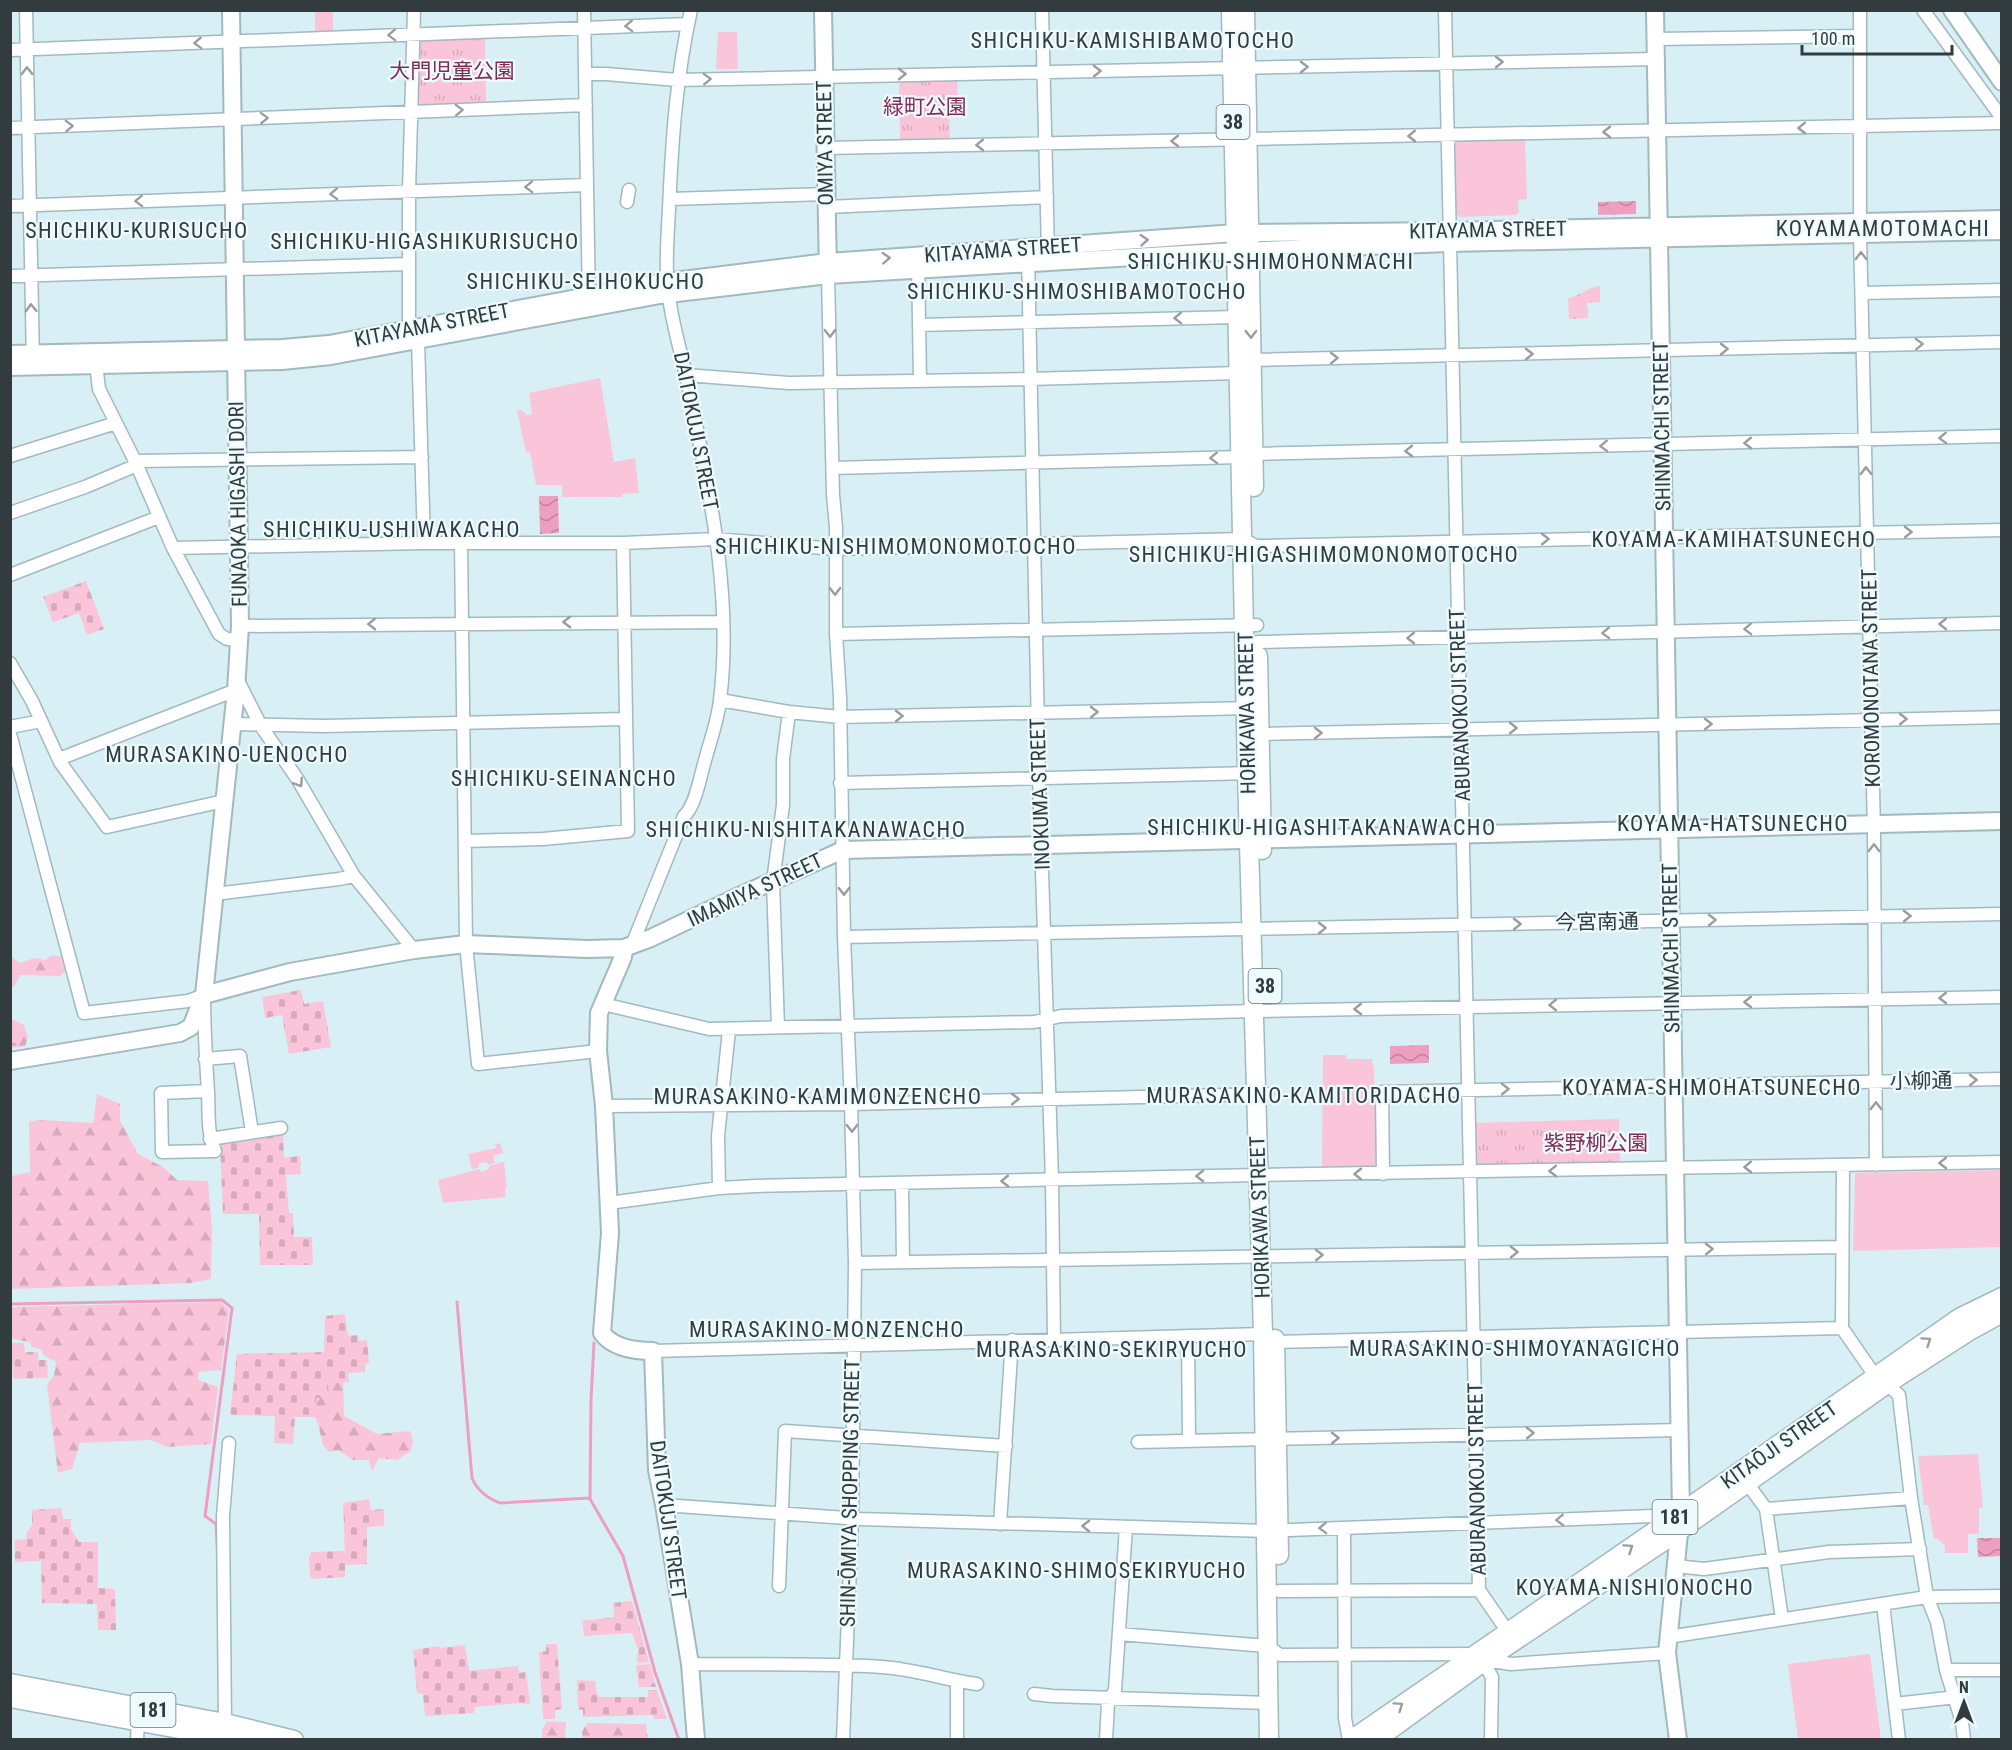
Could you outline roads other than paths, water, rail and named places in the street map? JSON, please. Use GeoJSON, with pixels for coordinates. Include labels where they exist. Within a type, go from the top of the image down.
{"type":"FeatureCollection","features":[{"type":"Feature","properties":{"kind":"main road","name":"HORIKAWA STREET"},"geometry":{"type":"LineString","coordinates":[[1231,10],[1239,68],[1243,242],[1252,360],[1248,456],[1254,773],[1269,1338],[1274,1651],[1281,1740]]}},
{"type":"Feature","properties":{"kind":"main road","name":"HORIKAWA STREET"},"geometry":{"type":"LineString","coordinates":[[1239,68],[1245,10]]}},
{"type":"Feature","properties":{"kind":"main road","name":"HORIKAWA STREET"},"geometry":{"type":"LineString","coordinates":[[1243,242],[1237,317],[1238,373],[1248,456]]}},
{"type":"Feature","properties":{"kind":"main road","name":"HORIKAWA STREET"},"geometry":{"type":"LineString","coordinates":[[1253,708],[1260,734],[1254,773]]}},
{"type":"Feature","properties":{"kind":"main road","name":"KITAŌJI STREET"},"geometry":{"type":"LineString","coordinates":[[1680,1522],[1747,1483],[1959,1318],[2001,1297]]}},
{"type":"Feature","properties":{"kind":"main road","name":"KITAŌJI STREET"},"geometry":{"type":"LineString","coordinates":[[1376,1740],[1511,1636],[1680,1522],[1882,1380],[2001,1313]]}},
{"type":"Feature","properties":{"kind":"main road","name":"HORIKAWA STREET"},"geometry":{"type":"LineString","coordinates":[[1269,1740],[1269,1703],[1279,1592],[1272,1531]]}},
{"type":"Feature","properties":{"kind":"main road","name":"KITAŌJI STREET"},"geometry":{"type":"LineString","coordinates":[[1350,1740],[1481,1659]]}},
{"type":"Feature","properties":{"kind":"main road","name":"181"},"geometry":{"type":"LineString","coordinates":[[10,1683],[231,1735]]}},
{"type":"Feature","properties":{"kind":"main road","name":"181"},"geometry":{"type":"LineString","coordinates":[[10,1698],[231,1735],[294,1740]]}},
{"type":"Feature","properties":{"kind":"street"},"geometry":{"type":"LineString","coordinates":[[26,10],[33,360]]}},
{"type":"Feature","properties":{"kind":"street","name":"FUNAOKA HIGASHI DORI"},"geometry":{"type":"LineString","coordinates":[[204,995],[237,684],[240,633],[231,10]]}},
{"type":"Feature","properties":{"kind":"street"},"geometry":{"type":"LineString","coordinates":[[414,10],[409,264],[422,457],[424,543]]}},
{"type":"Feature","properties":{"kind":"street"},"geometry":{"type":"LineString","coordinates":[[585,10],[589,302]]}},
{"type":"Feature","properties":{"kind":"street","name":"DAITOKUJI STREET"},"geometry":{"type":"LineString","coordinates":[[691,10],[677,80],[670,199],[668,287],[716,539],[723,622],[720,700],[714,731],[689,812],[684,816],[599,1013],[598,1051],[604,1106],[610,1233],[602,1333],[606,1338],[634,1352],[653,1351],[657,1470],[690,1665],[696,1740]]}},
{"type":"Feature","properties":{"kind":"street"},"geometry":{"type":"LineString","coordinates":[[1042,10],[1048,255]]}},
{"type":"Feature","properties":{"kind":"street","name":"ABURANOKOJI STREET"},"geometry":{"type":"LineString","coordinates":[[1445,10],[1479,1590],[1511,1636]]}},
{"type":"Feature","properties":{"kind":"street","name":"SHINMACHI STREET"},"geometry":{"type":"LineString","coordinates":[[1655,10],[1680,1522],[1668,1645],[1678,1740]]}},
{"type":"Feature","properties":{"kind":"street","name":"KOROMONOTANA STREET"},"geometry":{"type":"LineString","coordinates":[[1860,10],[1860,228],[1874,824],[1876,1165]]}},
{"type":"Feature","properties":{"kind":"street"},"geometry":{"type":"LineString","coordinates":[[1923,10],[2001,118]]}},
{"type":"Feature","properties":{"kind":"street"},"geometry":{"type":"LineString","coordinates":[[1952,10],[2001,82]]}},
{"type":"Feature","properties":{"kind":"street","name":"OMIYA STREET"},"geometry":{"type":"LineString","coordinates":[[819,11],[824,75],[828,269]]}},
{"type":"Feature","properties":{"kind":"street"},"geometry":{"type":"LineString","coordinates":[[10,50],[688,24]]}},
{"type":"Feature","properties":{"kind":"street"},"geometry":{"type":"LineString","coordinates":[[1655,39],[1860,36]]}},
{"type":"Feature","properties":{"kind":"street"},"geometry":{"type":"LineString","coordinates":[[586,74],[677,80],[824,75],[1656,59]]}},
{"type":"Feature","properties":{"kind":"street"},"geometry":{"type":"LineString","coordinates":[[10,128],[586,105]]}},
{"type":"Feature","properties":{"kind":"street"},"geometry":{"type":"LineString","coordinates":[[826,148],[2001,123]]}},
{"type":"Feature","properties":{"kind":"street"},"geometry":{"type":"LineString","coordinates":[[10,206],[587,185]]}},
{"type":"Feature","properties":{"kind":"street"},"geometry":{"type":"LineString","coordinates":[[670,199],[827,200],[1047,197]]}},
{"type":"Feature","properties":{"kind":"street","name":"KITAYAMA STREET"},"geometry":{"type":"LineString","coordinates":[[1957,226],[2001,219]]}},
{"type":"Feature","properties":{"kind":"street","name":"KITAYAMA STREET"},"geometry":{"type":"LineString","coordinates":[[10,367],[33,360],[236,355],[330,350],[668,287],[828,269],[1243,242],[1957,226],[2001,231]]}},
{"type":"Feature","properties":{"kind":"street","name":"INOKUMA STREET"},"geometry":{"type":"LineString","coordinates":[[1028,256],[1039,778],[1052,1180],[1054,1339]]}},
{"type":"Feature","properties":{"kind":"street"},"geometry":{"type":"LineString","coordinates":[[918,263],[920,380]]}},
{"type":"Feature","properties":{"kind":"street"},"geometry":{"type":"LineString","coordinates":[[10,276],[409,264]]}},
{"type":"Feature","properties":{"kind":"street","name":"SHIN-ŌMIYA SHOPPING STREET"},"geometry":{"type":"LineString","coordinates":[[828,269],[844,938],[855,1263],[852,1518],[843,1740]]}},
{"type":"Feature","properties":{"kind":"street"},"geometry":{"type":"LineString","coordinates":[[1862,293],[2001,290]]}},
{"type":"Feature","properties":{"kind":"street"},"geometry":{"type":"LineString","coordinates":[[919,325],[1237,317]]}},
{"type":"Feature","properties":{"kind":"street"},"geometry":{"type":"LineString","coordinates":[[686,375],[789,383],[1030,379],[1238,373],[1252,360],[2001,342]]}},
{"type":"Feature","properties":{"kind":"street","name":"KITAYAMA STREET"},"geometry":{"type":"LineString","coordinates":[[10,354],[33,360]]}},
{"type":"Feature","properties":{"kind":"street"},"geometry":{"type":"LineString","coordinates":[[96,358],[99,389],[136,463],[173,548],[219,634],[227,639],[240,633],[462,623],[723,622]]}},
{"type":"Feature","properties":{"kind":"street"},"geometry":{"type":"LineString","coordinates":[[10,456],[117,423]]}},
{"type":"Feature","properties":{"kind":"street"},"geometry":{"type":"LineString","coordinates":[[833,468],[2001,436]]}},
{"type":"Feature","properties":{"kind":"street"},"geometry":{"type":"LineString","coordinates":[[10,513],[85,487],[136,463],[237,459],[422,457]]}},
{"type":"Feature","properties":{"kind":"street"},"geometry":{"type":"LineString","coordinates":[[10,575],[159,517]]}},
{"type":"Feature","properties":{"kind":"street"},"geometry":{"type":"LineString","coordinates":[[173,548],[461,542],[623,543],[716,539],[835,549],[1034,544],[1456,541],[2001,530]]}},
{"type":"Feature","properties":{"kind":"street"},"geometry":{"type":"LineString","coordinates":[[461,542],[466,944],[478,1064],[598,1051]]}},
{"type":"Feature","properties":{"kind":"street"},"geometry":{"type":"LineString","coordinates":[[465,841],[543,839],[628,831],[623,543]]}},
{"type":"Feature","properties":{"kind":"street"},"geometry":{"type":"LineString","coordinates":[[836,634],[1037,629],[1253,630],[1458,637],[2001,623]]}},
{"type":"Feature","properties":{"kind":"street"},"geometry":{"type":"LineString","coordinates":[[10,663],[59,759],[107,827],[224,801]]}},
{"type":"Feature","properties":{"kind":"street"},"geometry":{"type":"LineString","coordinates":[[59,759],[237,684],[261,726],[298,780],[354,876],[414,950]]}},
{"type":"Feature","properties":{"kind":"street"},"geometry":{"type":"LineString","coordinates":[[720,700],[789,712],[840,717],[1253,708]]}},
{"type":"Feature","properties":{"kind":"street"},"geometry":{"type":"LineString","coordinates":[[778,1027],[773,882],[783,805],[783,759],[789,712]]}},
{"type":"Feature","properties":{"kind":"street"},"geometry":{"type":"LineString","coordinates":[[1260,734],[2001,717]]}},
{"type":"Feature","properties":{"kind":"street"},"geometry":{"type":"LineString","coordinates":[[233,724],[261,726],[625,719]]}},
{"type":"Feature","properties":{"kind":"street"},"geometry":{"type":"LineString","coordinates":[[10,727],[41,721]]}},
{"type":"Feature","properties":{"kind":"street"},"geometry":{"type":"LineString","coordinates":[[10,734],[84,1013],[188,1001],[204,995]]}},
{"type":"Feature","properties":{"kind":"street"},"geometry":{"type":"LineString","coordinates":[[840,783],[1254,773]]}},
{"type":"Feature","properties":{"kind":"street"},"geometry":{"type":"LineString","coordinates":[[10,788],[24,785]]}},
{"type":"Feature","properties":{"kind":"street","name":"IMAMIYA STREET"},"geometry":{"type":"LineString","coordinates":[[204,995],[290,972],[414,950],[466,944],[587,949],[628,946],[651,938],[843,850],[2001,822]]}},
{"type":"Feature","properties":{"kind":"street"},"geometry":{"type":"LineString","coordinates":[[215,894],[354,876]]}},
{"type":"Feature","properties":{"kind":"street","name":"今宮南通"},"geometry":{"type":"LineString","coordinates":[[844,938],[1034,935],[1044,932],[2001,914]]}},
{"type":"Feature","properties":{"kind":"street"},"geometry":{"type":"LineString","coordinates":[[204,995],[205,1059],[208,1091],[210,1139],[215,1151],[162,1152],[161,1093],[208,1091]]}},
{"type":"Feature","properties":{"kind":"street"},"geometry":{"type":"LineString","coordinates":[[10,1061],[180,1033],[191,1027],[204,995]]}},
{"type":"Feature","properties":{"kind":"street"},"geometry":{"type":"LineString","coordinates":[[603,1004],[709,1029],[729,1030],[848,1025],[1034,1022],[1086,1015],[2001,997]]}},
{"type":"Feature","properties":{"kind":"street"},"geometry":{"type":"LineString","coordinates":[[719,1188],[718,1142],[729,1030]]}},
{"type":"Feature","properties":{"kind":"street"},"geometry":{"type":"LineString","coordinates":[[205,1059],[240,1056],[252,1132]]}},
{"type":"Feature","properties":{"kind":"street","name":"小柳通"},"geometry":{"type":"LineString","coordinates":[[1383,1174],[1382,1092],[2001,1079]]}},
{"type":"Feature","properties":{"kind":"street"},"geometry":{"type":"LineString","coordinates":[[604,1106],[851,1104],[1262,1093]]}},
{"type":"Feature","properties":{"kind":"street"},"geometry":{"type":"LineString","coordinates":[[210,1139],[281,1128]]}},
{"type":"Feature","properties":{"kind":"street"},"geometry":{"type":"LineString","coordinates":[[609,1203],[719,1188],[853,1184],[2001,1162]]}},
{"type":"Feature","properties":{"kind":"street"},"geometry":{"type":"LineString","coordinates":[[1843,1165],[1842,1328],[1871,1370],[1899,1395],[1911,1498],[1928,1597],[1937,1622],[1946,1670],[1956,1697],[1964,1740]]}},
{"type":"Feature","properties":{"kind":"street"},"geometry":{"type":"LineString","coordinates":[[902,1183],[903,1262]]}},
{"type":"Feature","properties":{"kind":"street"},"geometry":{"type":"LineString","coordinates":[[855,1263],[1842,1247]]}},
{"type":"Feature","properties":{"kind":"street"},"geometry":{"type":"LineString","coordinates":[[653,1351],[1188,1336],[1474,1337],[1842,1328]]}},
{"type":"Feature","properties":{"kind":"street"},"geometry":{"type":"LineString","coordinates":[[1188,1336],[1189,1441]]}},
{"type":"Feature","properties":{"kind":"street"},"geometry":{"type":"LineString","coordinates":[[1000,1524],[1012,1340]]}},
{"type":"Feature","properties":{"kind":"street"},"geometry":{"type":"LineString","coordinates":[[1138,1442],[1679,1430]]}},
{"type":"Feature","properties":{"kind":"street"},"geometry":{"type":"LineString","coordinates":[[779,1586],[785,1431],[1006,1446]]}},
{"type":"Feature","properties":{"kind":"street"},"geometry":{"type":"LineString","coordinates":[[229,1443],[223,1516],[231,1735]]}},
{"type":"Feature","properties":{"kind":"street"},"geometry":{"type":"LineString","coordinates":[[1747,1483],[1766,1509],[1782,1619]]}},
{"type":"Feature","properties":{"kind":"street"},"geometry":{"type":"LineString","coordinates":[[1766,1509],[1911,1498]]}},
{"type":"Feature","properties":{"kind":"street"},"geometry":{"type":"LineString","coordinates":[[664,1504],[852,1518],[1272,1531],[1653,1516],[1668,1517],[1680,1522]]}},
{"type":"Feature","properties":{"kind":"street"},"geometry":{"type":"LineString","coordinates":[[1106,1740],[1108,1703],[1115,1690],[1126,1527]]}},
{"type":"Feature","properties":{"kind":"street"},"geometry":{"type":"LineString","coordinates":[[1346,1528],[1344,1533],[1345,1718],[1350,1740]]}},
{"type":"Feature","properties":{"kind":"street"},"geometry":{"type":"LineString","coordinates":[[1676,1566],[1704,1569],[1829,1552],[1920,1549]]}},
{"type":"Feature","properties":{"kind":"street"},"geometry":{"type":"LineString","coordinates":[[1279,1592],[1479,1590]]}},
{"type":"Feature","properties":{"kind":"street"},"geometry":{"type":"LineString","coordinates":[[1119,1634],[1274,1651],[1481,1659],[1511,1664],[1668,1645],[1782,1619],[1928,1597],[2001,1596]]}},
{"type":"Feature","properties":{"kind":"street"},"geometry":{"type":"LineString","coordinates":[[1883,1604],[1899,1740]]}},
{"type":"Feature","properties":{"kind":"street"},"geometry":{"type":"LineString","coordinates":[[1481,1659],[1492,1677],[1491,1740]]}},
{"type":"Feature","properties":{"kind":"street"},"geometry":{"type":"LineString","coordinates":[[690,1665],[884,1667],[977,1684]]}},
{"type":"Feature","properties":{"kind":"street"},"geometry":{"type":"LineString","coordinates":[[1946,1670],[2001,1670]]}},
{"type":"Feature","properties":{"kind":"street"},"geometry":{"type":"LineString","coordinates":[[957,1682],[957,1740]]}},
{"type":"Feature","properties":{"kind":"street"},"geometry":{"type":"LineString","coordinates":[[1034,1694],[1269,1703]]}},
{"type":"Feature","properties":{"kind":"street"},"geometry":{"type":"LineString","coordinates":[[1895,1704],[1956,1697]]}},
{"type":"Feature","properties":{"kind":"street"},"geometry":{"type":"LineString","coordinates":[[137,1740],[138,1720]]}},
{"type":"Feature","properties":{"kind":"water"},"geometry":{"type":"Polygon","coordinates":[[[1636,201],[1636,214],[1598,215],[1598,202],[1636,201]]]}},
{"type":"Feature","properties":{"kind":"water"},"geometry":{"type":"Polygon","coordinates":[[[539,496],[558,496],[559,533],[540,534],[539,496]]]}},
{"type":"Feature","properties":{"kind":"water"},"geometry":{"type":"Polygon","coordinates":[[[1429,1045],[1429,1063],[1390,1064],[1390,1046],[1429,1045]]]}},
{"type":"Feature","properties":{"kind":"water"},"geometry":{"type":"Polygon","coordinates":[[[1977,1538],[2001,1538],[2001,1556],[1978,1557],[1977,1538]]]}},
{"type":"Feature","properties":{"kind":"waterway"},"geometry":{"type":"LineString","coordinates":[[10,1045],[15,1044]]}},
{"type":"Feature","properties":{"kind":"waterway"},"geometry":{"type":"LineString","coordinates":[[10,1304],[222,1300],[232,1308],[205,1516],[216,1524],[218,1560]]}},
{"type":"Feature","properties":{"kind":"waterway"},"geometry":{"type":"LineString","coordinates":[[457,1302],[472,1478],[477,1486],[487,1496],[500,1503],[589,1498]]}},
{"type":"Feature","properties":{"kind":"waterway"},"geometry":{"type":"LineString","coordinates":[[594,1343],[590,1499],[623,1556],[655,1672],[679,1740]]}},
{"type":"Feature","properties":{"kind":"district","name":"SHICHIKU-KAMISHIBAMOTOCHO"},"geometry":{"type":"Point","coordinates":[1133,40]}},
{"type":"Feature","properties":{"kind":"district","name":"KOYAMAMOTOMACHI"},"geometry":{"type":"Point","coordinates":[1883,228]}},
{"type":"Feature","properties":{"kind":"district","name":"SHICHIKU-KURISUCHO"},"geometry":{"type":"Point","coordinates":[137,230]}},
{"type":"Feature","properties":{"kind":"district","name":"SHICHIKU-HIGASHIKURISUCHO"},"geometry":{"type":"Point","coordinates":[425,241]}},
{"type":"Feature","properties":{"kind":"district","name":"SHICHIKU-SHIMOHONMACHI"},"geometry":{"type":"Point","coordinates":[1271,261]}},
{"type":"Feature","properties":{"kind":"district","name":"SHICHIKU-SEIHOKUCHO"},"geometry":{"type":"Point","coordinates":[586,281]}},
{"type":"Feature","properties":{"kind":"district","name":"SHICHIKU-SHIMOSHIBAMOTOCHO"},"geometry":{"type":"Point","coordinates":[1077,291]}},
{"type":"Feature","properties":{"kind":"district","name":"SHICHIKU-USHIWAKACHO"},"geometry":{"type":"Point","coordinates":[392,529]}},
{"type":"Feature","properties":{"kind":"district","name":"KOYAMA-KAMIHATSUNECHO"},"geometry":{"type":"Point","coordinates":[1734,539]}},
{"type":"Feature","properties":{"kind":"district","name":"SHICHIKU-NISHIMOMONOMOTOCHO"},"geometry":{"type":"Point","coordinates":[896,546]}},
{"type":"Feature","properties":{"kind":"district","name":"SHICHIKU-HIGASHIMOMONOMOTOCHO"},"geometry":{"type":"Point","coordinates":[1324,554]}},
{"type":"Feature","properties":{"kind":"district","name":"MURASAKINO-UENOCHO"},"geometry":{"type":"Point","coordinates":[227,754]}},
{"type":"Feature","properties":{"kind":"district","name":"SHICHIKU-SEINANCHO"},"geometry":{"type":"Point","coordinates":[564,778]}},
{"type":"Feature","properties":{"kind":"district","name":"KOYAMA-HATSUNECHO"},"geometry":{"type":"Point","coordinates":[1733,823]}},
{"type":"Feature","properties":{"kind":"district","name":"SHICHIKU-HIGASHITAKANAWACHO"},"geometry":{"type":"Point","coordinates":[1322,827]}},
{"type":"Feature","properties":{"kind":"district","name":"SHICHIKU-NISHITAKANAWACHO"},"geometry":{"type":"Point","coordinates":[806,829]}},
{"type":"Feature","properties":{"kind":"district","name":"KOYAMA-SHIMOHATSUNECHO"},"geometry":{"type":"Point","coordinates":[1712,1087]}},
{"type":"Feature","properties":{"kind":"district","name":"MURASAKINO-KAMITORIDACHO"},"geometry":{"type":"Point","coordinates":[1304,1095]}},
{"type":"Feature","properties":{"kind":"district","name":"MURASAKINO-KAMIMONZENCHO"},"geometry":{"type":"Point","coordinates":[818,1096]}},
{"type":"Feature","properties":{"kind":"district","name":"MURASAKINO-MONZENCHO"},"geometry":{"type":"Point","coordinates":[827,1329]}},
{"type":"Feature","properties":{"kind":"district","name":"MURASAKINO-SHIMOYANAGICHO"},"geometry":{"type":"Point","coordinates":[1515,1348]}},
{"type":"Feature","properties":{"kind":"district","name":"MURASAKINO-SEKIRYUCHO"},"geometry":{"type":"Point","coordinates":[1112,1349]}},
{"type":"Feature","properties":{"kind":"district","name":"MURASAKINO-SHIMOSEKIRYUCHO"},"geometry":{"type":"Point","coordinates":[1077,1570]}},
{"type":"Feature","properties":{"kind":"district","name":"KOYAMA-NISHIONOCHO"},"geometry":{"type":"Point","coordinates":[1635,1587]}},
{"type":"Feature","properties":{"kind":"park label","name":"大門児童公園"},"geometry":{"type":"Point","coordinates":[452,71]}},
{"type":"Feature","properties":{"kind":"park label","name":"緑町公園"},"geometry":{"type":"Point","coordinates":[925,107]}},
{"type":"Feature","properties":{"kind":"park label","name":"紫野柳公園"},"geometry":{"type":"Point","coordinates":[1596,1143]}}]}
